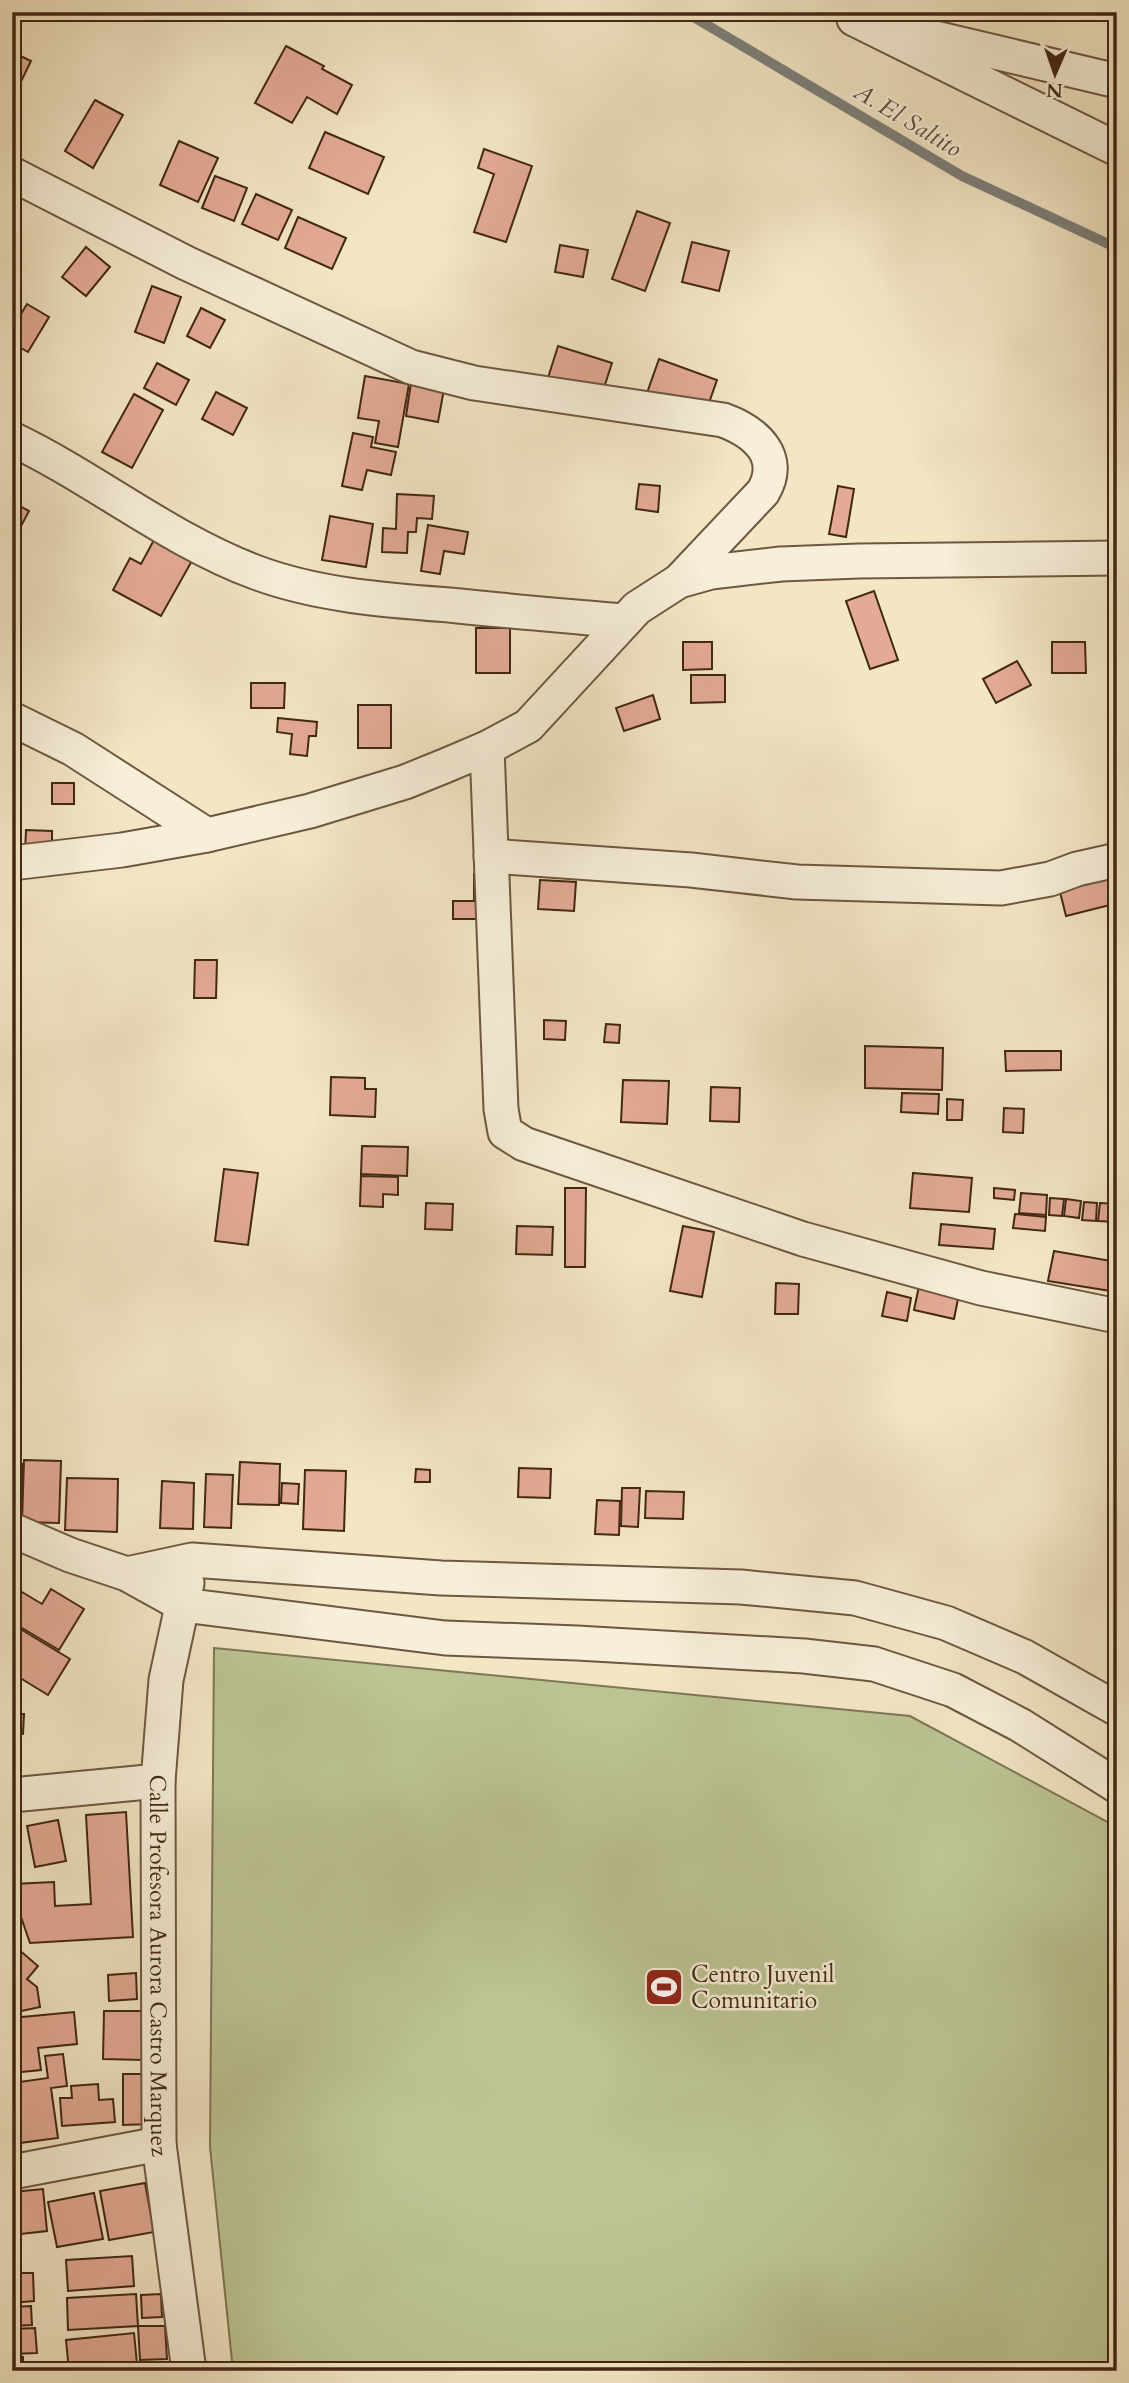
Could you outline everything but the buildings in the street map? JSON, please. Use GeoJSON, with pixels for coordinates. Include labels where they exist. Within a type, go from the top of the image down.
{"type":"FeatureCollection","features":[{"type":"Feature","properties":{"kind":"street"},"geometry":{"type":"LineString","coordinates":[[845,15],[1117,81]]}},
{"type":"Feature","properties":{"kind":"street"},"geometry":{"type":"LineString","coordinates":[[845,15],[1117,149]]}},
{"type":"Feature","properties":{"kind":"street"},"geometry":{"type":"LineString","coordinates":[[12,174],[186,263],[411,367],[463,381],[710,418],[739,426],[753,438],[772,464],[768,483],[763,492],[679,581]]}},
{"type":"Feature","properties":{"kind":"street"},"geometry":{"type":"LineString","coordinates":[[12,439],[46,455],[202,548],[255,572],[311,587],[407,602],[624,621]]}},
{"type":"Feature","properties":{"kind":"street"},"geometry":{"type":"LineString","coordinates":[[12,863],[122,850],[207,835],[310,811],[405,782],[487,748],[528,726],[624,621],[654,595],[679,581],[711,572],[781,564],[859,561],[1117,558]]}},
{"type":"Feature","properties":{"kind":"street"},"geometry":{"type":"LineString","coordinates":[[12,719],[73,749],[207,835]]}},
{"type":"Feature","properties":{"kind":"street"},"geometry":{"type":"LineString","coordinates":[[487,748],[501,1109],[505,1132],[513,1139],[803,1239],[981,1289],[1117,1316]]}},
{"type":"Feature","properties":{"kind":"street"},"geometry":{"type":"LineString","coordinates":[[491,856],[691,870],[797,882],[1001,888],[1050,879],[1077,869],[1117,860]]}},
{"type":"Feature","properties":{"kind":"street"},"geometry":{"type":"LineString","coordinates":[[12,1530],[70,1555],[127,1574],[183,1605],[445,1638],[779,1654],[874,1664],[964,1696],[1020,1725],[1117,1786]]}},
{"type":"Feature","properties":{"kind":"street"},"geometry":{"type":"LineString","coordinates":[[127,1574],[192,1560],[441,1578],[741,1587],[855,1598],[946,1623],[1025,1657],[1117,1709]]}},
{"type":"Feature","properties":{"kind":"street","name":"Calle Profesora Aurora Castro Marquez"},"geometry":{"type":"LineString","coordinates":[[189,2371],[159,2144],[158,1781],[166,1680],[192,1560]]}},
{"type":"Feature","properties":{"kind":"street"},"geometry":{"type":"LineString","coordinates":[[12,1795],[158,1781]]}},
{"type":"Feature","properties":{"kind":"street"},"geometry":{"type":"LineString","coordinates":[[12,2172],[159,2144]]}},
{"type":"Feature","properties":{"kind":"green space","name":"Centro Juvenil Comunitario"},"geometry":{"type":"Polygon","coordinates":[[[214,1648],[910,1716],[1117,1827],[1117,2371],[233,2371],[210,2147],[214,1648]]]}},
{"type":"Feature","properties":{"kind":"waterway","name":"A. El Saltito"},"geometry":{"type":"LineString","coordinates":[[685,12],[962,176],[1117,248]]}},
{"type":"Feature","properties":{"kind":"place","name":"Centro Juvenil Comunitario"},"geometry":{"type":"Point","coordinates":[664,1987]}}]}
